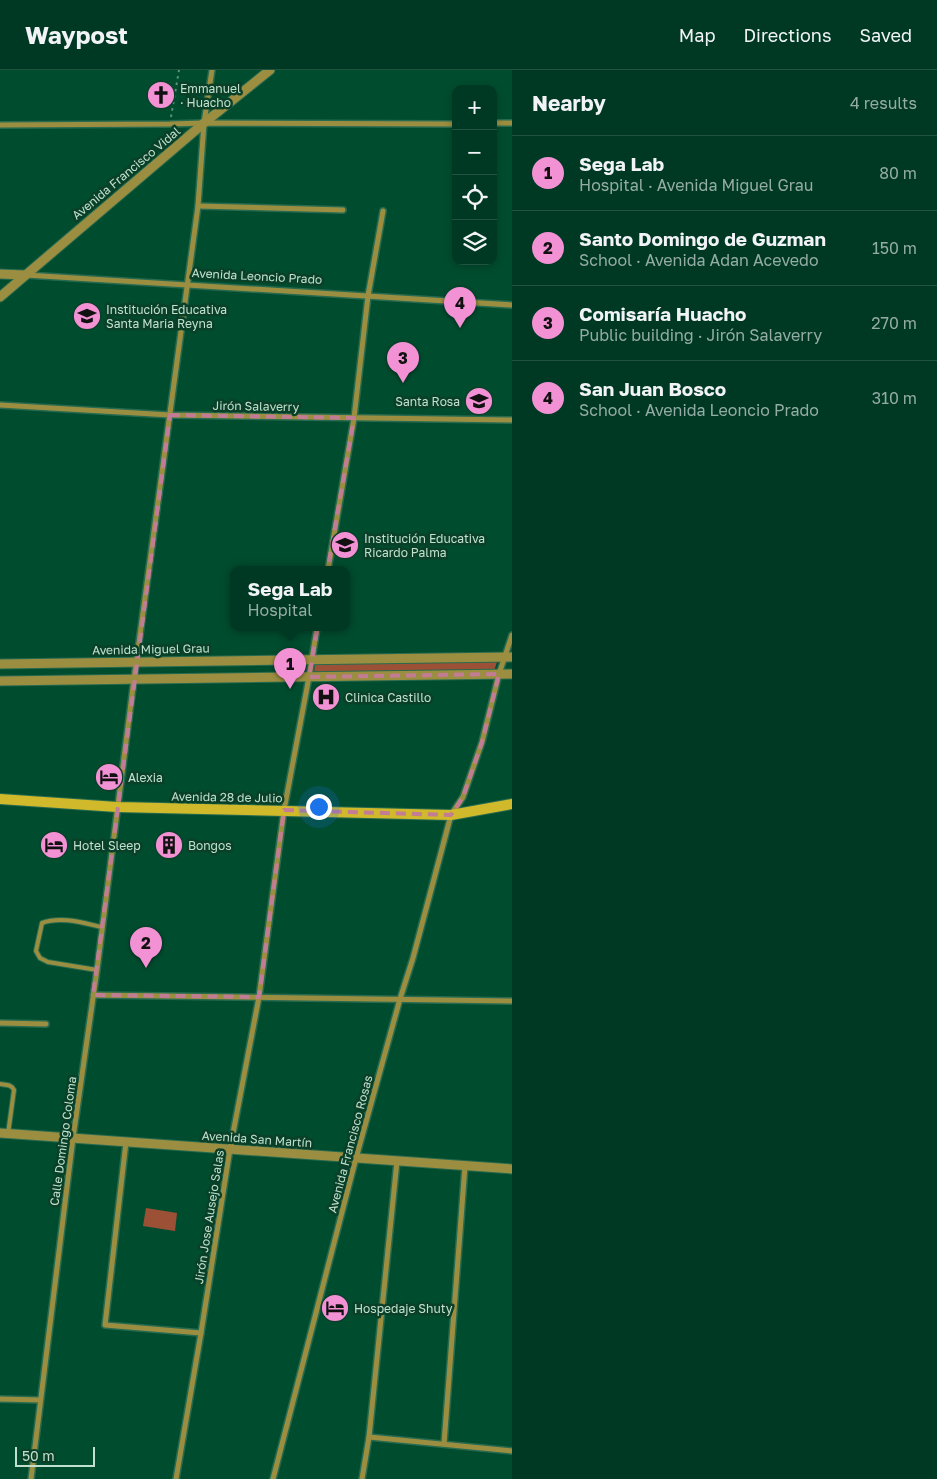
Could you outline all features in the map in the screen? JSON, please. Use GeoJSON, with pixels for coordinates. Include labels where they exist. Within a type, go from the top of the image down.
{"type":"FeatureCollection","features":[{"type":"Feature","properties":{"kind":"main road","name":"Avenida 28 de Julio"},"geometry":{"type":"LineString","coordinates":[[0,799],[117,807],[451,815],[512,804]]}},
{"type":"Feature","properties":{"kind":"street","name":"Calle Domingo Coloma"},"geometry":{"type":"LineString","coordinates":[[31,1479],[73,1138],[198,206],[204,123],[212,70]]}},
{"type":"Feature","properties":{"kind":"street","name":"Avenida Francisco Vidal"},"geometry":{"type":"LineString","coordinates":[[0,297],[204,123],[270,70]]}},
{"type":"Feature","properties":{"kind":"street"},"geometry":{"type":"LineString","coordinates":[[0,125],[204,123],[452,124]]}},
{"type":"Feature","properties":{"kind":"street"},"geometry":{"type":"LineString","coordinates":[[497,123],[512,123]]}},
{"type":"Feature","properties":{"kind":"street"},"geometry":{"type":"LineString","coordinates":[[198,206],[343,210]]}},
{"type":"Feature","properties":{"kind":"street"},"geometry":{"type":"LineString","coordinates":[[329,566],[354,418],[368,296],[383,211]]}},
{"type":"Feature","properties":{"kind":"street","name":"Avenida Leoncio Prado"},"geometry":{"type":"LineString","coordinates":[[0,274],[512,305]]}},
{"type":"Feature","properties":{"kind":"street","name":"Jirón Salaverry"},"geometry":{"type":"LineString","coordinates":[[0,405],[170,415],[512,420]]}},
{"type":"Feature","properties":{"kind":"street","name":"Jirón Jose Ausejo Salas"},"geometry":{"type":"LineString","coordinates":[[176,1479],[230,1149],[258,997],[284,810],[317,631]]}},
{"type":"Feature","properties":{"kind":"street","name":"Avenida Francisco Rosas"},"geometry":{"type":"LineString","coordinates":[[272,1479],[356,1158],[413,958],[451,815],[463,798],[479,751],[499,674],[508,657],[512,635]]}},
{"type":"Feature","properties":{"kind":"street","name":"Avenida Miguel Grau"},"geometry":{"type":"LineString","coordinates":[[0,664],[508,657]]}},
{"type":"Feature","properties":{"kind":"street"},"geometry":{"type":"LineString","coordinates":[[0,681],[512,674]]}},
{"type":"Feature","properties":{"kind":"street"},"geometry":{"type":"LineString","coordinates":[[93,995],[512,1001]]}},
{"type":"Feature","properties":{"kind":"street"},"geometry":{"type":"LineString","coordinates":[[0,1023],[46,1024]]}},
{"type":"Feature","properties":{"kind":"street","name":"Avenida San Martín"},"geometry":{"type":"LineString","coordinates":[[4,1133],[512,1169]]}},
{"type":"Feature","properties":{"kind":"street"},"geometry":{"type":"LineString","coordinates":[[126,1142],[106,1325],[201,1333]]}},
{"type":"Feature","properties":{"kind":"street"},"geometry":{"type":"LineString","coordinates":[[362,1479],[369,1437],[397,1161]]}},
{"type":"Feature","properties":{"kind":"street"},"geometry":{"type":"LineString","coordinates":[[444,1444],[465,1166]]}},
{"type":"Feature","properties":{"kind":"street"},"geometry":{"type":"LineString","coordinates":[[0,1399],[40,1400]]}},
{"type":"Feature","properties":{"kind":"street"},"geometry":{"type":"LineString","coordinates":[[369,1437],[512,1451]]}},
{"type":"Feature","properties":{"kind":"lane"},"geometry":{"type":"LineString","coordinates":[[97,970],[48,962],[40,958],[36,951],[42,923],[50,920],[64,920],[102,927]]}},
{"type":"Feature","properties":{"kind":"lane"},"geometry":{"type":"LineString","coordinates":[[0,1084],[7,1084],[14,1090],[4,1133]]}},
{"type":"Feature","properties":{"kind":"path"},"geometry":{"type":"LineString","coordinates":[[170,124],[179,70]]}},
{"type":"Feature","properties":{"kind":"highlighted area"},"geometry":{"type":"Polygon","coordinates":[[[170,415],[354,418],[309,677],[499,674],[482,742],[463,797],[451,815],[284,810],[259,997],[93,995],[170,415]]]}},
{"type":"Feature","properties":{"kind":"shaded area"},"geometry":{"type":"Polygon","coordinates":[[[498,659],[494,671],[314,674],[315,662],[498,659]]]}},
{"type":"Feature","properties":{"kind":"shaded area"},"geometry":{"type":"Polygon","coordinates":[[[146,1208],[177,1213],[175,1231],[143,1226],[146,1208]]]}},
{"type":"Feature","properties":{"kind":"place","name":"Emmanuel · Huacho"},"geometry":{"type":"Point","coordinates":[161,95]}},
{"type":"Feature","properties":{"kind":"place","name":"Institución Educativa Santa Maria Reyna"},"geometry":{"type":"Point","coordinates":[87,316]}},
{"type":"Feature","properties":{"kind":"place","name":"San Juan Bosco"},"geometry":{"type":"Point","coordinates":[460,328]}},
{"type":"Feature","properties":{"kind":"place","name":"Comisaría Huacho"},"geometry":{"type":"Point","coordinates":[403,383]}},
{"type":"Feature","properties":{"kind":"place","name":"Santa Rosa"},"geometry":{"type":"Point","coordinates":[479,401]}},
{"type":"Feature","properties":{"kind":"place","name":"Institución Educativa Ricardo Palma"},"geometry":{"type":"Point","coordinates":[345,545]}},
{"type":"Feature","properties":{"kind":"place","name":"Sega Lab"},"geometry":{"type":"Point","coordinates":[290,689]}},
{"type":"Feature","properties":{"kind":"place","name":"Clinica Castillo"},"geometry":{"type":"Point","coordinates":[326,697]}},
{"type":"Feature","properties":{"kind":"place","name":"Alexia"},"geometry":{"type":"Point","coordinates":[109,777]}},
{"type":"Feature","properties":{"kind":"place","name":"Hotel Sleep"},"geometry":{"type":"Point","coordinates":[54,845]}},
{"type":"Feature","properties":{"kind":"place","name":"Bongos"},"geometry":{"type":"Point","coordinates":[169,845]}},
{"type":"Feature","properties":{"kind":"place","name":"Santo Domingo de Guzman"},"geometry":{"type":"Point","coordinates":[146,968]}},
{"type":"Feature","properties":{"kind":"place","name":"Hospedaje Shuty"},"geometry":{"type":"Point","coordinates":[335,1308]}}]}
